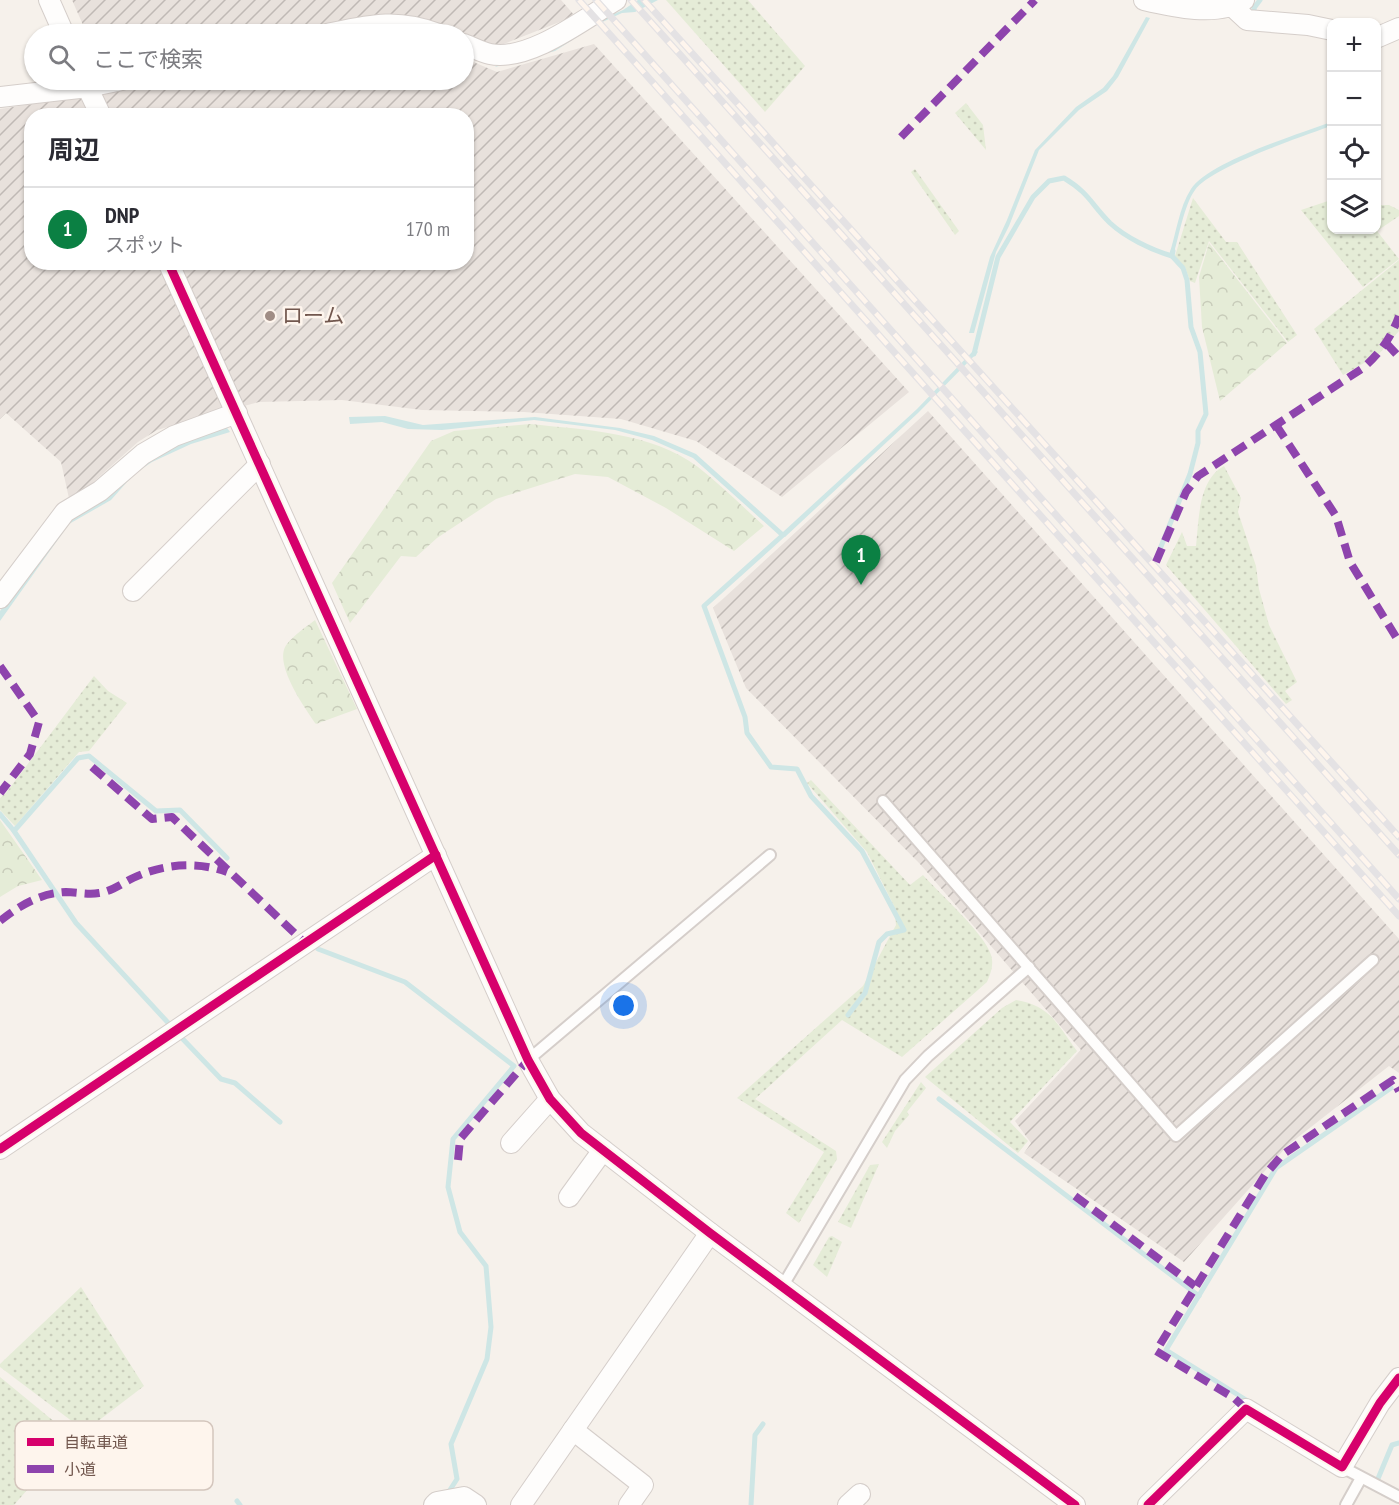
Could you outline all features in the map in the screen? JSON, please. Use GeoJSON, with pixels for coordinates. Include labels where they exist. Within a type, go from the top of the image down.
{"type":"FeatureCollection","features":[{"type":"Feature","properties":{"kind":"street"},"geometry":{"type":"LineString","coordinates":[[48,0],[59,24]]}},
{"type":"Feature","properties":{"kind":"street"},"geometry":{"type":"LineString","coordinates":[[474,48],[491,54],[524,50],[540,45],[616,0]]}},
{"type":"Feature","properties":{"kind":"street"},"geometry":{"type":"LineString","coordinates":[[1144,0],[1196,8],[1239,3],[1247,20],[1308,25],[1327,29]]}},
{"type":"Feature","properties":{"kind":"street"},"geometry":{"type":"LineString","coordinates":[[376,24],[402,24]]}},
{"type":"Feature","properties":{"kind":"street"},"geometry":{"type":"LineString","coordinates":[[1381,36],[1399,28]]}},
{"type":"Feature","properties":{"kind":"street"},"geometry":{"type":"LineString","coordinates":[[0,97],[43,90]]}},
{"type":"Feature","properties":{"kind":"street"},"geometry":{"type":"LineString","coordinates":[[89,90],[97,108]]}},
{"type":"Feature","properties":{"kind":"street"},"geometry":{"type":"LineString","coordinates":[[172,270],[528,1060],[550,1099],[581,1133],[710,1233],[1074,1505]]}},
{"type":"Feature","properties":{"kind":"street"},"geometry":{"type":"LineString","coordinates":[[0,598],[65,512],[100,491],[143,454],[174,436],[237,413]]}},
{"type":"Feature","properties":{"kind":"street"},"geometry":{"type":"LineString","coordinates":[[133,591],[260,464]]}},
{"type":"Feature","properties":{"kind":"street"},"geometry":{"type":"LineString","coordinates":[[0,1149],[436,855]]}},
{"type":"Feature","properties":{"kind":"street"},"geometry":{"type":"LineString","coordinates":[[512,1143],[550,1099]]}},
{"type":"Feature","properties":{"kind":"street"},"geometry":{"type":"LineString","coordinates":[[569,1197],[603,1150]]}},
{"type":"Feature","properties":{"kind":"street"},"geometry":{"type":"LineString","coordinates":[[521,1505],[710,1233]]}},
{"type":"Feature","properties":{"kind":"street"},"geometry":{"type":"LineString","coordinates":[[1148,1505],[1246,1409],[1342,1467],[1380,1402],[1399,1378]]}},
{"type":"Feature","properties":{"kind":"street"},"geometry":{"type":"LineString","coordinates":[[573,1430],[643,1485],[629,1505]]}},
{"type":"Feature","properties":{"kind":"street"},"geometry":{"type":"LineString","coordinates":[[434,1505],[464,1497],[476,1505]]}},
{"type":"Feature","properties":{"kind":"lane"},"geometry":{"type":"LineString","coordinates":[[883,801],[1176,1136],[1373,960]]}},
{"type":"Feature","properties":{"kind":"lane"},"geometry":{"type":"LineString","coordinates":[[528,1060],[770,855]]}},
{"type":"Feature","properties":{"kind":"lane"},"geometry":{"type":"LineString","coordinates":[[782,1287],[905,1080],[928,1056],[1029,967]]}},
{"type":"Feature","properties":{"kind":"lane"},"geometry":{"type":"LineString","coordinates":[[1342,1467],[1399,1497]]}},
{"type":"Feature","properties":{"kind":"lane"},"geometry":{"type":"LineString","coordinates":[[1346,1505],[1361,1478]]}},
{"type":"Feature","properties":{"kind":"shaded area"},"geometry":{"type":"Polygon","coordinates":[[[72,0],[561,0],[575,16],[496,47],[474,38],[474,24],[439,24],[424,18],[386,17],[341,24],[83,24],[72,0]]]}},
{"type":"Feature","properties":{"kind":"shaded area"},"geometry":{"type":"Polygon","coordinates":[[[594,44],[909,392],[782,497],[696,441],[621,419],[524,412],[422,410],[342,400],[259,402],[157,430],[138,442],[70,503],[61,462],[6,413],[0,419],[0,109],[117,90],[474,90],[474,62],[497,72],[594,44]]]}},
{"type":"Feature","properties":{"kind":"shaded area"},"geometry":{"type":"Polygon","coordinates":[[[928,411],[1399,939],[1399,1073],[1389,1066],[1288,1145],[1184,1262],[1024,1153],[1031,1143],[1015,1121],[1081,1050],[920,864],[746,688],[713,608],[928,411]]]}},
{"type":"Feature","properties":{"kind":"green space"},"geometry":{"type":"Polygon","coordinates":[[[666,0],[748,0],[805,66],[765,112],[666,0]]]}},
{"type":"Feature","properties":{"kind":"green space"},"geometry":{"type":"Polygon","coordinates":[[[966,103],[983,125],[986,150],[955,113],[966,103]]]}},
{"type":"Feature","properties":{"kind":"green space"},"geometry":{"type":"Polygon","coordinates":[[[915,169],[959,231],[955,235],[911,172],[915,169]]]}},
{"type":"Feature","properties":{"kind":"green space"},"geometry":{"type":"Polygon","coordinates":[[[1193,198],[1226,242],[1237,242],[1297,335],[1288,342],[1209,241],[1195,283],[1190,281],[1185,267],[1175,256],[1193,198]]]}},
{"type":"Feature","properties":{"kind":"green space"},"geometry":{"type":"Polygon","coordinates":[[[1327,201],[1327,234],[1379,234],[1399,259],[1363,287],[1301,210],[1327,201]]]}},
{"type":"Feature","properties":{"kind":"green space"},"geometry":{"type":"Polygon","coordinates":[[[1381,205],[1389,205],[1399,210],[1399,216],[1381,228],[1381,205]]]}},
{"type":"Feature","properties":{"kind":"green space"},"geometry":{"type":"Polygon","coordinates":[[[1209,243],[1287,343],[1220,401],[1202,327],[1199,277],[1209,243]]]}},
{"type":"Feature","properties":{"kind":"green space"},"geometry":{"type":"Polygon","coordinates":[[[1399,260],[1399,331],[1378,355],[1343,375],[1314,329],[1399,260]]]}},
{"type":"Feature","properties":{"kind":"green space"},"geometry":{"type":"Polygon","coordinates":[[[530,424],[595,431],[660,446],[698,467],[764,526],[734,551],[666,508],[608,477],[575,474],[496,499],[437,538],[416,557],[401,556],[350,623],[332,583],[431,441],[454,431],[530,424]]]}},
{"type":"Feature","properties":{"kind":"green space"},"geometry":{"type":"Polygon","coordinates":[[[1224,466],[1241,498],[1238,512],[1256,566],[1259,589],[1269,625],[1297,682],[1285,691],[1292,700],[1286,704],[1166,565],[1182,532],[1187,546],[1196,546],[1201,502],[1209,481],[1215,472],[1224,466]]]}},
{"type":"Feature","properties":{"kind":"green space"},"geometry":{"type":"Polygon","coordinates":[[[315,620],[357,709],[316,724],[292,685],[283,652],[287,644],[300,631],[315,620]]]}},
{"type":"Feature","properties":{"kind":"green space"},"geometry":{"type":"Polygon","coordinates":[[[94,676],[108,691],[127,703],[89,751],[79,752],[15,826],[0,810],[0,798],[94,676]]]}},
{"type":"Feature","properties":{"kind":"green space"},"geometry":{"type":"Polygon","coordinates":[[[811,780],[910,885],[923,875],[980,936],[987,946],[992,962],[987,982],[902,1057],[842,1020],[755,1099],[836,1151],[837,1159],[799,1223],[786,1213],[824,1152],[737,1098],[863,986],[896,925],[894,906],[867,852],[807,783],[811,780]]]}},
{"type":"Feature","properties":{"kind":"green space"},"geometry":{"type":"Polygon","coordinates":[[[0,820],[42,880],[18,886],[0,897],[0,820]]]}},
{"type":"Feature","properties":{"kind":"green space"},"geometry":{"type":"Polygon","coordinates":[[[1016,1000],[1028,1003],[1045,1012],[1058,1025],[1077,1051],[1010,1122],[1028,1141],[1018,1153],[925,1077],[1002,1008],[1016,1000]]]}},
{"type":"Feature","properties":{"kind":"green space"},"geometry":{"type":"Polygon","coordinates":[[[921,1082],[926,1088],[907,1112],[909,1115],[895,1131],[887,1148],[882,1142],[921,1082]]]}},
{"type":"Feature","properties":{"kind":"green space"},"geometry":{"type":"Polygon","coordinates":[[[879,1164],[851,1228],[838,1222],[870,1165],[879,1164]]]}},
{"type":"Feature","properties":{"kind":"green space"},"geometry":{"type":"Polygon","coordinates":[[[832,1236],[842,1242],[827,1277],[813,1265],[829,1237],[832,1236]]]}},
{"type":"Feature","properties":{"kind":"green space"},"geometry":{"type":"Polygon","coordinates":[[[81,1287],[144,1386],[98,1421],[72,1421],[0,1367],[0,1364],[81,1287]]]}},
{"type":"Feature","properties":{"kind":"green space"},"geometry":{"type":"Polygon","coordinates":[[[0,1377],[54,1421],[15,1421],[15,1490],[27,1490],[14,1505],[0,1505],[0,1377]]]}},
{"type":"Feature","properties":{"kind":"water"},"geometry":{"type":"Polygon","coordinates":[[[638,0],[658,0],[635,12],[622,13],[596,25],[555,51],[495,67],[500,62],[623,10],[638,0]]]}},
{"type":"Feature","properties":{"kind":"water"},"geometry":{"type":"Polygon","coordinates":[[[1146,17],[1150,18],[1118,77],[1107,91],[1079,110],[1039,150],[1009,226],[996,252],[974,333],[969,333],[990,257],[1035,150],[1076,107],[1103,88],[1113,76],[1146,17]]]}},
{"type":"Feature","properties":{"kind":"water"},"geometry":{"type":"Polygon","coordinates":[[[1327,123],[1327,127],[1237,163],[1204,181],[1191,196],[1173,256],[1169,255],[1183,204],[1191,189],[1216,169],[1277,141],[1327,123]]]}},
{"type":"Feature","properties":{"kind":"water"},"geometry":{"type":"Polygon","coordinates":[[[975,349],[978,352],[918,413],[785,537],[780,536],[693,458],[652,440],[615,430],[534,420],[442,430],[408,429],[382,422],[350,424],[349,417],[385,416],[423,425],[535,417],[620,428],[654,436],[696,454],[783,532],[917,409],[975,349]]]}},
{"type":"Feature","properties":{"kind":"water"},"geometry":{"type":"Polygon","coordinates":[[[225,425],[230,432],[191,444],[152,462],[134,474],[111,500],[69,524],[0,621],[0,611],[61,527],[153,456],[225,425]]]}},
{"type":"Feature","properties":{"kind":"waterway"},"geometry":{"type":"LineString","coordinates":[[1255,16],[1254,8],[1260,0]]}},
{"type":"Feature","properties":{"kind":"waterway"},"geometry":{"type":"LineString","coordinates":[[974,354],[998,257],[1033,197],[1049,181],[1064,178],[1079,189],[1110,223],[1123,233],[1172,256],[1173,251]]}},
{"type":"Feature","properties":{"kind":"waterway"},"geometry":{"type":"LineString","coordinates":[[1160,549],[1190,474],[1198,443],[1198,431],[1206,414],[1200,352],[1191,327],[1187,280],[1183,268],[1172,256]]}},
{"type":"Feature","properties":{"kind":"waterway"},"geometry":{"type":"LineString","coordinates":[[783,535],[704,606],[745,717],[747,733],[771,767],[797,769],[811,796],[862,851],[904,930],[887,934],[879,942],[865,993],[848,1015]]}},
{"type":"Feature","properties":{"kind":"waterway"},"geometry":{"type":"LineString","coordinates":[[0,814],[14,831],[78,758],[89,756],[156,811],[180,810],[227,858]]}},
{"type":"Feature","properties":{"kind":"waterway"},"geometry":{"type":"LineString","coordinates":[[14,831],[76,923],[172,1027]]}},
{"type":"Feature","properties":{"kind":"waterway"},"geometry":{"type":"LineString","coordinates":[[318,949],[405,982],[514,1066],[453,1139],[448,1187],[460,1232],[486,1266],[491,1327],[487,1359],[451,1444],[457,1479],[448,1493]]}},
{"type":"Feature","properties":{"kind":"waterway"},"geometry":{"type":"LineString","coordinates":[[178,1034],[221,1079],[235,1083],[280,1122]]}},
{"type":"Feature","properties":{"kind":"waterway"},"geometry":{"type":"LineString","coordinates":[[1251,1403],[1166,1350],[1276,1168],[1391,1088]]}},
{"type":"Feature","properties":{"kind":"waterway"},"geometry":{"type":"LineString","coordinates":[[939,1099],[1199,1296]]}},
{"type":"Feature","properties":{"kind":"waterway"},"geometry":{"type":"LineString","coordinates":[[751,1505],[755,1435],[763,1424]]}},
{"type":"Feature","properties":{"kind":"waterway"},"geometry":{"type":"LineString","coordinates":[[1377,1481],[1392,1445],[1399,1443]]}},
{"type":"Feature","properties":{"kind":"waterway"},"geometry":{"type":"LineString","coordinates":[[237,1501],[240,1505]]}},
{"type":"Feature","properties":{"kind":"railway"},"geometry":{"type":"LineString","coordinates":[[579,0],[1399,916]]}},
{"type":"Feature","properties":{"kind":"railway"},"geometry":{"type":"LineString","coordinates":[[596,0],[1399,899]]}},
{"type":"Feature","properties":{"kind":"railway"},"geometry":{"type":"LineString","coordinates":[[631,0],[1399,855]]}},
{"type":"Feature","properties":{"kind":"railway"},"geometry":{"type":"LineString","coordinates":[[644,0],[1399,837]]}},
{"type":"Feature","properties":{"kind":"marked path"},"geometry":{"type":"LineString","coordinates":[[901,137],[1035,0]]}},
{"type":"Feature","properties":{"kind":"marked path"},"geometry":{"type":"LineString","coordinates":[[1156,562],[1186,492],[1198,476],[1363,368],[1384,345],[1399,316]]}},
{"type":"Feature","properties":{"kind":"marked path"},"geometry":{"type":"LineString","coordinates":[[1386,343],[1399,357]]}},
{"type":"Feature","properties":{"kind":"marked path"},"geometry":{"type":"LineString","coordinates":[[1276,425],[1336,516],[1350,562],[1399,642]]}},
{"type":"Feature","properties":{"kind":"marked path"},"geometry":{"type":"LineString","coordinates":[[0,666],[39,722],[30,754],[0,793]]}},
{"type":"Feature","properties":{"kind":"marked path"},"geometry":{"type":"LineString","coordinates":[[92,767],[152,819],[172,817],[305,943]]}},
{"type":"Feature","properties":{"kind":"marked path"},"geometry":{"type":"LineString","coordinates":[[0,921],[39,897],[66,892],[91,894],[104,892],[144,873],[168,867],[192,865],[227,872]]}},
{"type":"Feature","properties":{"kind":"marked path"},"geometry":{"type":"LineString","coordinates":[[458,1160],[460,1139],[528,1060]]}},
{"type":"Feature","properties":{"kind":"marked path"},"geometry":{"type":"LineString","coordinates":[[1246,1409],[1234,1398],[1156,1351],[1265,1175],[1282,1155],[1393,1080],[1399,1091]]}},
{"type":"Feature","properties":{"kind":"marked path"},"geometry":{"type":"LineString","coordinates":[[1075,1196],[1195,1286]]}},
{"type":"Feature","properties":{"kind":"cycle path"},"geometry":{"type":"LineString","coordinates":[[172,270],[528,1060],[550,1099],[581,1133],[710,1233],[1075,1505]]}},
{"type":"Feature","properties":{"kind":"cycle path"},"geometry":{"type":"LineString","coordinates":[[0,1149],[436,855]]}},
{"type":"Feature","properties":{"kind":"cycle path"},"geometry":{"type":"LineString","coordinates":[[1148,1505],[1246,1409],[1342,1467],[1380,1403],[1399,1378]]}},
{"type":"Feature","properties":{"kind":"place","name":"ローム"},"geometry":{"type":"Point","coordinates":[270,316]}},
{"type":"Feature","properties":{"kind":"place","name":"DNP"},"geometry":{"type":"Point","coordinates":[861,585]}}]}
